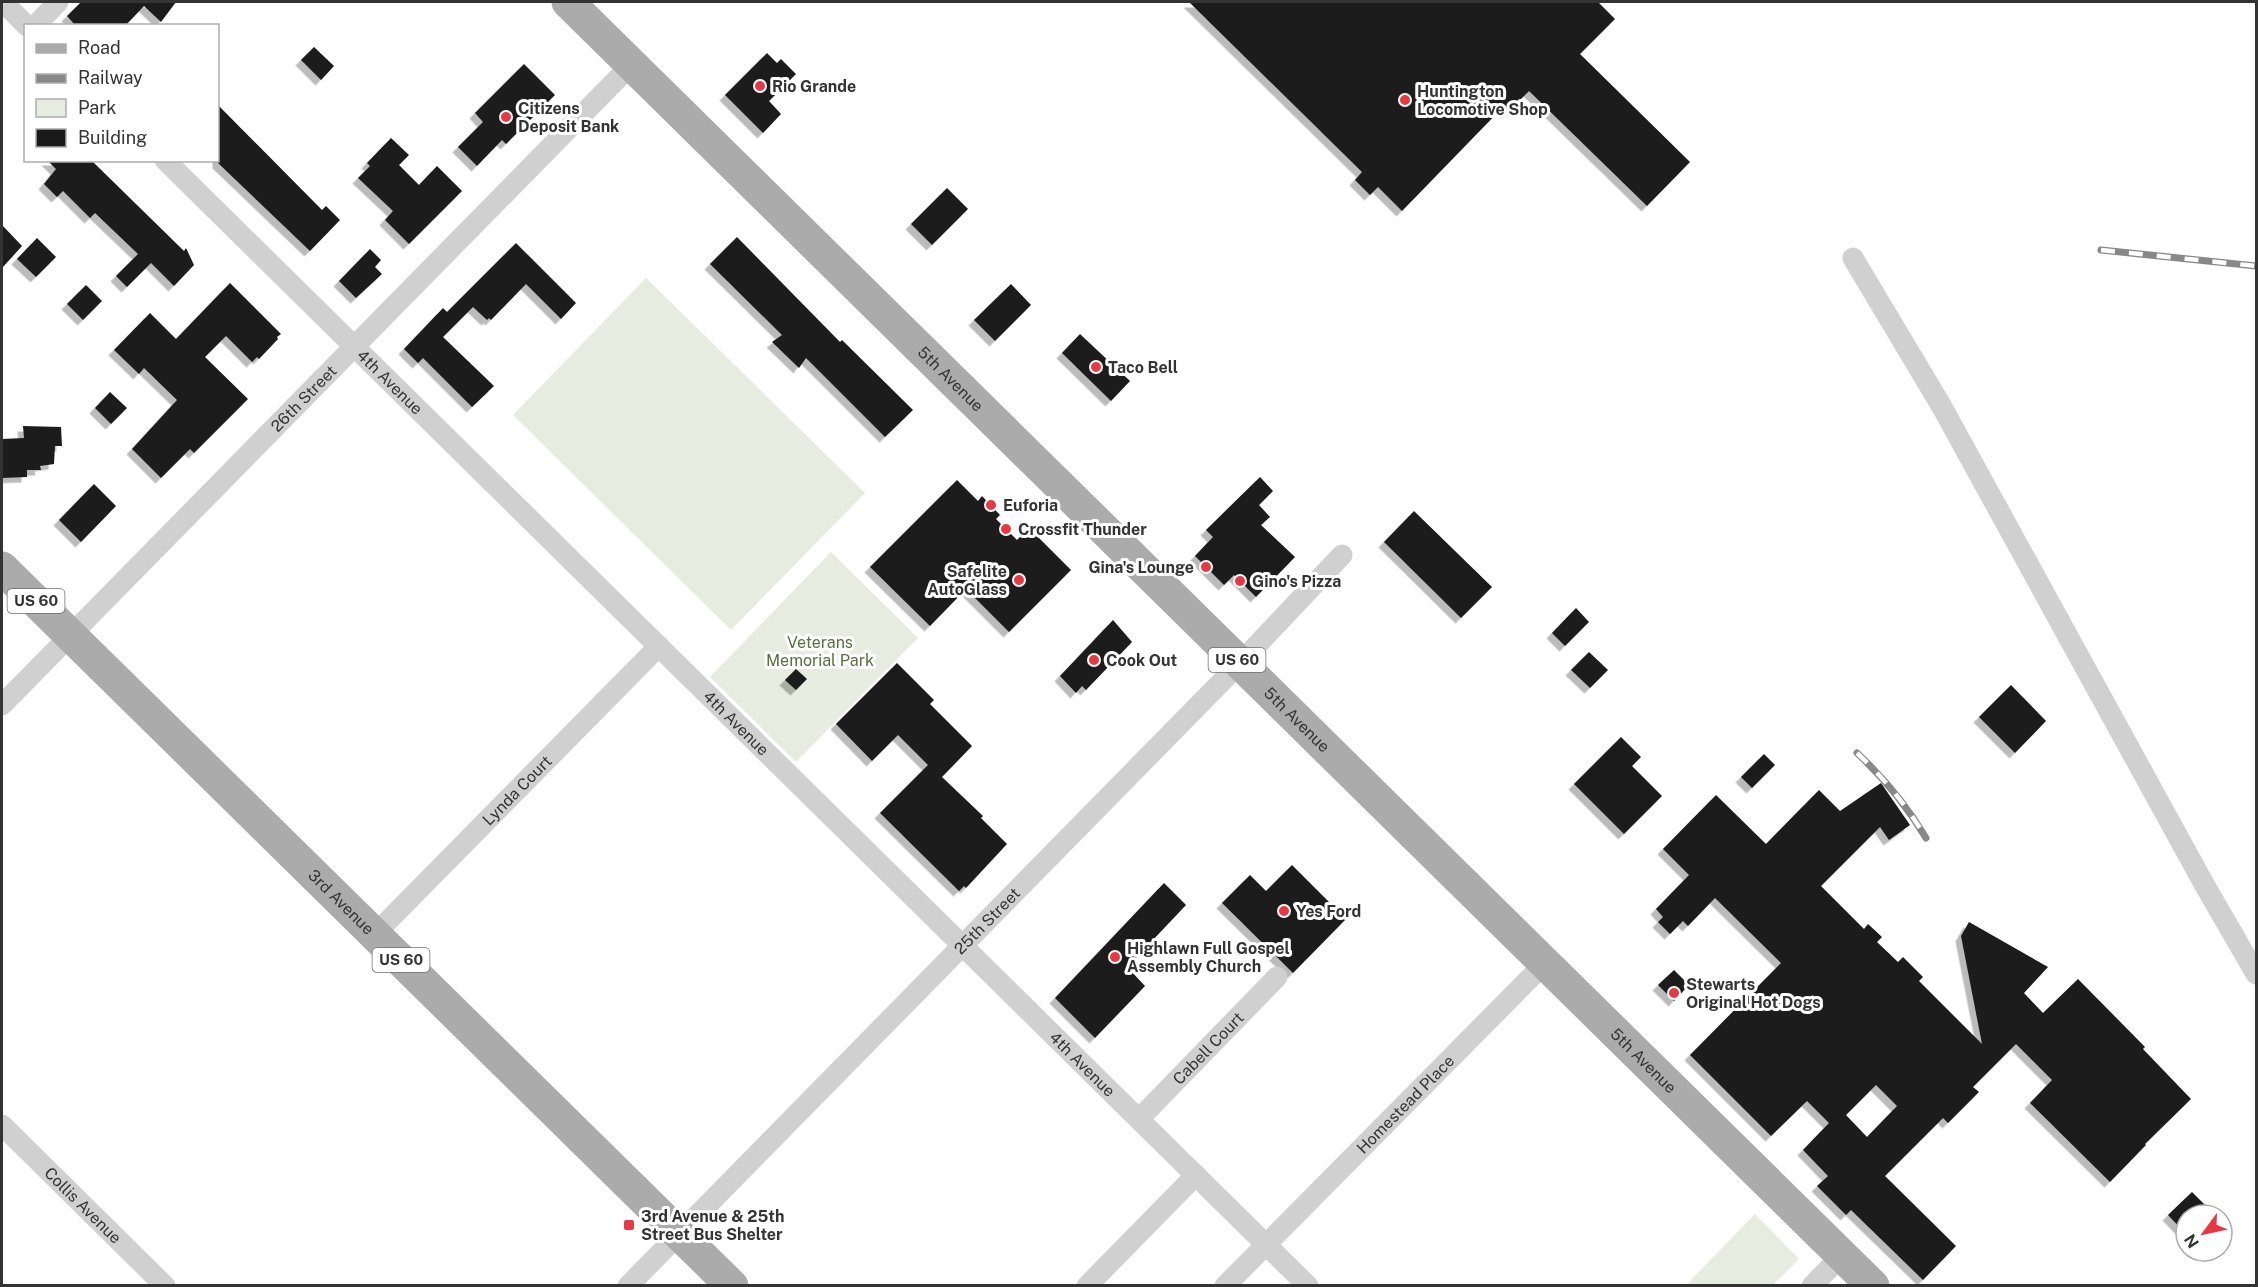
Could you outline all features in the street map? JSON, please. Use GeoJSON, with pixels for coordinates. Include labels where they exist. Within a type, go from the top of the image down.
{"type":"FeatureCollection","features":[{"type":"Feature","properties":{"kind":"main road","name":"5th Avenue"},"geometry":{"type":"LineString","coordinates":[[568,2],[1873,1286]]}},
{"type":"Feature","properties":{"kind":"main road","name":"3rd Avenue"},"geometry":{"type":"LineString","coordinates":[[2,568],[732,1286]]}},
{"type":"Feature","properties":{"kind":"street"},"geometry":{"type":"LineString","coordinates":[[3,2],[25,24]]}},
{"type":"Feature","properties":{"kind":"street"},"geometry":{"type":"LineString","coordinates":[[37,24],[58,2]]}},
{"type":"Feature","properties":{"kind":"street","name":"26th Street"},"geometry":{"type":"LineString","coordinates":[[2,705],[632,64]]}},
{"type":"Feature","properties":{"kind":"street","name":"4th Avenue"},"geometry":{"type":"LineString","coordinates":[[167,162],[1308,1286]]}},
{"type":"Feature","properties":{"kind":"street"},"geometry":{"type":"LineString","coordinates":[[1853,258],[1942,407],[2204,884],[2256,974]]}},
{"type":"Feature","properties":{"kind":"street","name":"25th Street"},"geometry":{"type":"LineString","coordinates":[[628,1286],[1240,663],[1342,555]]}},
{"type":"Feature","properties":{"kind":"street","name":"Lynda Court"},"geometry":{"type":"LineString","coordinates":[[375,934],[659,646]]}},
{"type":"Feature","properties":{"kind":"street","name":"Homestead Place"},"geometry":{"type":"LineString","coordinates":[[1225,1286],[1545,963]]}},
{"type":"Feature","properties":{"kind":"street","name":"Cabell Court"},"geometry":{"type":"LineString","coordinates":[[1139,1119],[1277,977]]}},
{"type":"Feature","properties":{"kind":"street","name":"Collis Avenue"},"geometry":{"type":"LineString","coordinates":[[2,1125],[165,1286]]}},
{"type":"Feature","properties":{"kind":"street"},"geometry":{"type":"LineString","coordinates":[[1087,1286],[1196,1175]]}},
{"type":"Feature","properties":{"kind":"street"},"geometry":{"type":"LineString","coordinates":[[1812,1286],[1842,1255]]}},
{"type":"Feature","properties":{"kind":"green space"},"geometry":{"type":"Polygon","coordinates":[[[646,278],[865,493],[731,630],[513,415],[646,278]]]}},
{"type":"Feature","properties":{"kind":"green space","name":"Veterans Memorial Park"},"geometry":{"type":"Polygon","coordinates":[[[831,552],[918,638],[796,762],[710,677],[831,552]]]}},
{"type":"Feature","properties":{"kind":"green space"},"geometry":{"type":"Polygon","coordinates":[[[1755,1214],[1799,1259],[1773,1285],[1686,1285],[1755,1214]]]}},
{"type":"Feature","properties":{"kind":"building"},"geometry":{"type":"Polygon","coordinates":[[[81,2],[176,2],[161,22],[144,6],[127,24],[74,24],[67,16],[81,2]]]}},
{"type":"Feature","properties":{"kind":"building","name":"Huntington Locomotive Shop"},"geometry":{"type":"Polygon","coordinates":[[[1189,2],[1598,2],[1615,19],[1580,54],[1690,162],[1647,206],[1529,91],[1507,113],[1502,108],[1402,211],[1378,187],[1370,195],[1355,180],[1362,172],[1189,2]]]}},
{"type":"Feature","properties":{"kind":"building"},"geometry":{"type":"Polygon","coordinates":[[[314,47],[334,66],[321,80],[301,60],[314,47]]]}},
{"type":"Feature","properties":{"kind":"building","name":"Rio Grande"},"geometry":{"type":"Polygon","coordinates":[[[767,53],[777,63],[781,59],[796,74],[769,101],[781,114],[763,133],[725,95],[767,53]]]}},
{"type":"Feature","properties":{"kind":"building","name":"Citizens Deposit Bank"},"geometry":{"type":"Polygon","coordinates":[[[524,64],[555,95],[506,144],[502,140],[477,166],[458,147],[483,122],[475,113],[524,64]]]}},
{"type":"Feature","properties":{"kind":"building"},"geometry":{"type":"Polygon","coordinates":[[[219,106],[322,210],[326,206],[340,220],[310,251],[218,163],[219,106]]]}},
{"type":"Feature","properties":{"kind":"building"},"geometry":{"type":"Polygon","coordinates":[[[391,138],[409,155],[399,165],[419,185],[437,166],[462,191],[409,244],[385,220],[393,211],[358,178],[370,166],[367,163],[391,138]]]}},
{"type":"Feature","properties":{"kind":"building"},"geometry":{"type":"Polygon","coordinates":[[[49,162],[93,162],[184,251],[186,248],[194,265],[174,286],[151,263],[127,287],[116,276],[138,254],[95,213],[90,218],[63,191],[57,197],[44,184],[56,169],[49,162]]]}},
{"type":"Feature","properties":{"kind":"building"},"geometry":{"type":"Polygon","coordinates":[[[947,188],[968,209],[932,245],[911,224],[947,188]]]}},
{"type":"Feature","properties":{"kind":"building"},"geometry":{"type":"Polygon","coordinates":[[[2,225],[22,246],[2,268],[2,225]]]}},
{"type":"Feature","properties":{"kind":"building"},"geometry":{"type":"Polygon","coordinates":[[[737,237],[840,342],[842,340],[913,410],[885,437],[806,358],[799,368],[772,342],[782,335],[710,264],[737,237]]]}},
{"type":"Feature","properties":{"kind":"building"},"geometry":{"type":"Polygon","coordinates":[[[37,238],[56,257],[36,277],[17,259],[37,238]]]}},
{"type":"Feature","properties":{"kind":"building"},"geometry":{"type":"Polygon","coordinates":[[[516,243],[576,303],[561,319],[526,284],[491,320],[489,318],[487,320],[473,307],[443,337],[494,386],[472,407],[423,358],[418,363],[404,349],[443,308],[447,312],[516,243]]]}},
{"type":"Feature","properties":{"kind":"building"},"geometry":{"type":"Polygon","coordinates":[[[370,249],[381,260],[375,267],[382,274],[356,298],[339,281],[370,249]]]}},
{"type":"Feature","properties":{"kind":"building"},"geometry":{"type":"Polygon","coordinates":[[[230,283],[281,334],[259,359],[257,357],[252,362],[226,336],[205,357],[248,399],[194,453],[190,449],[161,478],[132,449],[177,400],[144,368],[139,374],[114,350],[150,313],[176,339],[230,283]]]}},
{"type":"Feature","properties":{"kind":"building"},"geometry":{"type":"Polygon","coordinates":[[[1011,284],[1031,305],[995,341],[974,320],[1011,284]]]}},
{"type":"Feature","properties":{"kind":"building"},"geometry":{"type":"Polygon","coordinates":[[[86,285],[102,301],[83,320],[67,304],[86,285]]]}},
{"type":"Feature","properties":{"kind":"building","name":"Taco Bell"},"geometry":{"type":"Polygon","coordinates":[[[1080,334],[1130,381],[1111,401],[1062,353],[1080,334]]]}},
{"type":"Feature","properties":{"kind":"building"},"geometry":{"type":"Polygon","coordinates":[[[110,392],[127,408],[111,424],[95,408],[110,392]]]}},
{"type":"Feature","properties":{"kind":"building"},"geometry":{"type":"Polygon","coordinates":[[[23,426],[61,427],[62,446],[55,446],[54,464],[40,466],[41,470],[27,470],[27,477],[2,478],[2,439],[24,438],[23,426]]]}},
{"type":"Feature","properties":{"kind":"building"},"geometry":{"type":"Polygon","coordinates":[[[1260,477],[1273,491],[1259,505],[1270,517],[1261,525],[1295,557],[1256,597],[1234,575],[1224,585],[1195,556],[1213,537],[1206,530],[1260,477]]]}},
{"type":"Feature","properties":{"kind":"building"},"geometry":{"type":"Polygon","coordinates":[[[957,480],[978,501],[982,496],[1000,515],[996,519],[1017,540],[1029,528],[1071,570],[1009,632],[966,589],[930,626],[870,567],[957,480]]]}},
{"type":"Feature","properties":{"kind":"building"},"geometry":{"type":"Polygon","coordinates":[[[94,484],[116,506],[81,542],[59,520],[94,484]]]}},
{"type":"Feature","properties":{"kind":"building"},"geometry":{"type":"Polygon","coordinates":[[[1414,511],[1492,587],[1461,618],[1384,542],[1414,511]]]}},
{"type":"Feature","properties":{"kind":"building"},"geometry":{"type":"Polygon","coordinates":[[[1576,608],[1589,622],[1565,646],[1552,633],[1576,608]]]}},
{"type":"Feature","properties":{"kind":"building","name":"Cook Out"},"geometry":{"type":"Polygon","coordinates":[[[1113,620],[1132,642],[1086,690],[1082,686],[1076,693],[1060,676],[1113,620]]]}},
{"type":"Feature","properties":{"kind":"building"},"geometry":{"type":"Polygon","coordinates":[[[1589,652],[1608,670],[1590,688],[1571,670],[1589,652]]]}},
{"type":"Feature","properties":{"kind":"building"},"geometry":{"type":"Polygon","coordinates":[[[897,663],[934,700],[930,704],[972,746],[942,777],[983,816],[981,818],[1007,844],[966,888],[964,886],[959,891],[880,813],[928,765],[898,735],[872,761],[836,724],[897,663]]]}},
{"type":"Feature","properties":{"kind":"building"},"geometry":{"type":"Polygon","coordinates":[[[796,669],[807,679],[796,690],[785,680],[796,669]]]}},
{"type":"Feature","properties":{"kind":"building"},"geometry":{"type":"Polygon","coordinates":[[[2011,685],[2046,721],[2015,753],[1979,717],[2011,685]]]}},
{"type":"Feature","properties":{"kind":"building"},"geometry":{"type":"Polygon","coordinates":[[[1621,737],[1641,757],[1632,766],[1662,796],[1624,834],[1574,784],[1621,737]]]}},
{"type":"Feature","properties":{"kind":"building"},"geometry":{"type":"Polygon","coordinates":[[[1764,754],[1775,765],[1752,788],[1741,777],[1764,754]]]}},
{"type":"Feature","properties":{"kind":"building"},"geometry":{"type":"Polygon","coordinates":[[[1881,783],[1910,825],[1889,840],[1880,827],[1821,886],[1864,929],[1868,924],[1882,937],[1877,942],[1898,962],[1903,957],[1923,977],[1919,981],[1982,1044],[1961,936],[1969,922],[2048,967],[2024,993],[2043,1013],[2078,979],[2145,1047],[2143,1049],[2191,1099],[2110,1182],[2030,1103],[2052,1080],[2016,1044],[1973,1087],[1979,1092],[1948,1123],[1943,1118],[1885,1176],[1956,1246],[1923,1280],[1851,1210],[1846,1215],[1817,1186],[1828,1176],[1803,1150],[1829,1123],[1807,1101],[1771,1136],[1690,1055],[1781,963],[1715,898],[1688,926],[1683,921],[1670,934],[1658,922],[1663,917],[1656,909],[1689,875],[1663,849],[1716,795],[1766,844],[1819,790],[1840,811],[1881,783]],[[1876,1085],[1846,1115],[1867,1137],[1897,1106],[1876,1085]]]}},
{"type":"Feature","properties":{"kind":"building","name":"Yes Ford"},"geometry":{"type":"Polygon","coordinates":[[[1292,865],[1346,919],[1293,973],[1222,903],[1250,875],[1266,891],[1292,865]]]}},
{"type":"Feature","properties":{"kind":"building","name":"Highlawn Full Gospel Assembly Church"},"geometry":{"type":"Polygon","coordinates":[[[1164,883],[1186,905],[1130,964],[1132,966],[1129,969],[1145,986],[1095,1038],[1055,998],[1164,883]]]}},
{"type":"Feature","properties":{"kind":"building","name":"Stewarts Original Hot Dogs"},"geometry":{"type":"Polygon","coordinates":[[[1674,970],[1689,985],[1674,1001],[1658,985],[1674,970]]]}},
{"type":"Feature","properties":{"kind":"building"},"geometry":{"type":"Polygon","coordinates":[[[2192,1192],[2203,1203],[2181,1203],[2192,1192]]]}},
{"type":"Feature","properties":{"kind":"building"},"geometry":{"type":"Polygon","coordinates":[[[2174,1209],[2174,1221],[2168,1215],[2174,1209]]]}},
{"type":"Feature","properties":{"kind":"railway"},"geometry":{"type":"LineString","coordinates":[[2101,250],[2256,266]]}},
{"type":"Feature","properties":{"kind":"railway"},"geometry":{"type":"LineString","coordinates":[[1857,753],[1895,793],[1926,838]]}},
{"type":"Feature","properties":{"kind":"place","name":"Rio Grande"},"geometry":{"type":"Point","coordinates":[760,86]}},
{"type":"Feature","properties":{"kind":"place","name":"Huntington Locomotive Shop"},"geometry":{"type":"Point","coordinates":[1405,100]}},
{"type":"Feature","properties":{"kind":"place","name":"Citizens Deposit Bank"},"geometry":{"type":"Point","coordinates":[506,117]}},
{"type":"Feature","properties":{"kind":"place","name":"Taco Bell"},"geometry":{"type":"Point","coordinates":[1096,367]}},
{"type":"Feature","properties":{"kind":"place","name":"Euforia"},"geometry":{"type":"Point","coordinates":[991,505]}},
{"type":"Feature","properties":{"kind":"place","name":"Crossfit Thunder"},"geometry":{"type":"Point","coordinates":[1006,529]}},
{"type":"Feature","properties":{"kind":"place","name":"Gina's Lounge"},"geometry":{"type":"Point","coordinates":[1206,567]}},
{"type":"Feature","properties":{"kind":"place","name":"Safelite AutoGlass"},"geometry":{"type":"Point","coordinates":[1019,580]}},
{"type":"Feature","properties":{"kind":"place","name":"Gino's Pizza"},"geometry":{"type":"Point","coordinates":[1240,581]}},
{"type":"Feature","properties":{"kind":"place","name":"Cook Out"},"geometry":{"type":"Point","coordinates":[1094,660]}},
{"type":"Feature","properties":{"kind":"place","name":"Yes Ford"},"geometry":{"type":"Point","coordinates":[1284,911]}},
{"type":"Feature","properties":{"kind":"place","name":"Highlawn Full Gospel Assembly Church"},"geometry":{"type":"Point","coordinates":[1115,957]}},
{"type":"Feature","properties":{"kind":"place","name":"Stewarts Original Hot Dogs"},"geometry":{"type":"Point","coordinates":[1674,993]}},
{"type":"Feature","properties":{"kind":"place","name":"3rd Avenue & 25th Street Bus Shelter"},"geometry":{"type":"Point","coordinates":[629,1225]}}]}
